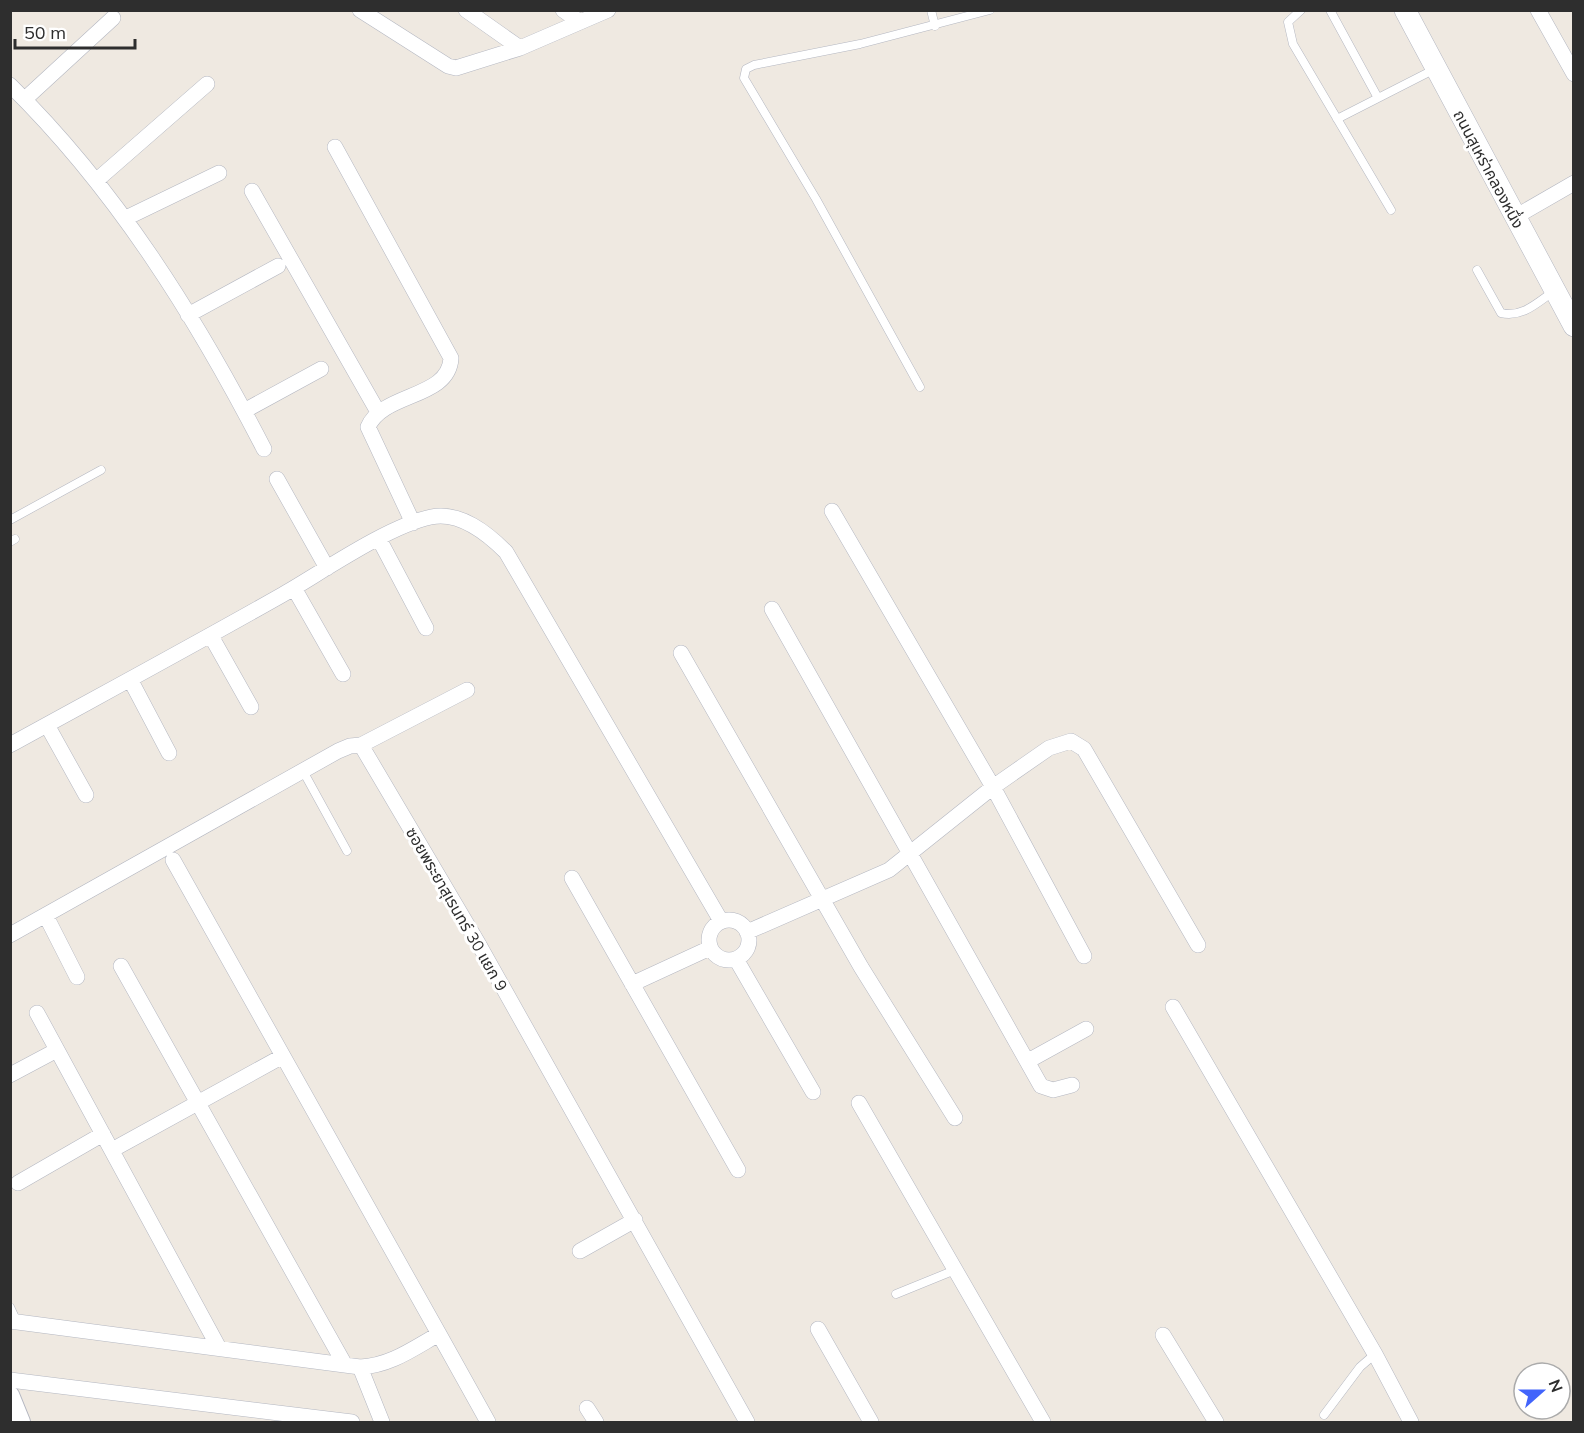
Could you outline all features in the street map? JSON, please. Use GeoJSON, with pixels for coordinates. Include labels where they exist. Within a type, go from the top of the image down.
{"type":"FeatureCollection","features":[{"type":"Feature","properties":{"kind":"main road","name":"ถนนสุเหร่าคลองหนึ่ง"},"geometry":{"type":"LineString","coordinates":[[1405,10],[1574,327]]}},
{"type":"Feature","properties":{"kind":"street"},"geometry":{"type":"LineString","coordinates":[[360,10],[448,66],[456,68],[520,48],[608,10]]}},
{"type":"Feature","properties":{"kind":"street"},"geometry":{"type":"LineString","coordinates":[[466,10],[520,48]]}},
{"type":"Feature","properties":{"kind":"street"},"geometry":{"type":"LineString","coordinates":[[563,10],[580,22]]}},
{"type":"Feature","properties":{"kind":"street"},"geometry":{"type":"LineString","coordinates":[[1538,10],[1574,74]]}},
{"type":"Feature","properties":{"kind":"street"},"geometry":{"type":"LineString","coordinates":[[25,99],[113,18]]}},
{"type":"Feature","properties":{"kind":"street"},"geometry":{"type":"LineString","coordinates":[[97,180],[207,84]]}},
{"type":"Feature","properties":{"kind":"street"},"geometry":{"type":"LineString","coordinates":[[10,85],[97,180],[126,218],[188,315],[264,449]]}},
{"type":"Feature","properties":{"kind":"street"},"geometry":{"type":"LineString","coordinates":[[335,147],[451,357],[451,369],[443,380],[378,412],[368,427],[369,435],[413,523]]}},
{"type":"Feature","properties":{"kind":"street"},"geometry":{"type":"LineString","coordinates":[[126,218],[219,173]]}},
{"type":"Feature","properties":{"kind":"street"},"geometry":{"type":"LineString","coordinates":[[1515,217],[1574,183]]}},
{"type":"Feature","properties":{"kind":"street"},"geometry":{"type":"LineString","coordinates":[[252,191],[378,412]]}},
{"type":"Feature","properties":{"kind":"street"},"geometry":{"type":"LineString","coordinates":[[188,315],[278,266]]}},
{"type":"Feature","properties":{"kind":"street"},"geometry":{"type":"LineString","coordinates":[[244,411],[321,369]]}},
{"type":"Feature","properties":{"kind":"street"},"geometry":{"type":"LineString","coordinates":[[277,478],[327,568]]}},
{"type":"Feature","properties":{"kind":"street"},"geometry":{"type":"LineString","coordinates":[[832,511],[993,787],[1084,956]]}},
{"type":"Feature","properties":{"kind":"street"},"geometry":{"type":"LineString","coordinates":[[10,745],[131,681],[379,539],[433,516],[460,520],[488,533],[506,552],[721,921]]}},
{"type":"Feature","properties":{"kind":"street"},"geometry":{"type":"LineString","coordinates":[[379,539],[426,628]]}},
{"type":"Feature","properties":{"kind":"street"},"geometry":{"type":"LineString","coordinates":[[294,588],[343,674]]}},
{"type":"Feature","properties":{"kind":"street"},"geometry":{"type":"LineString","coordinates":[[772,609],[910,855],[1045,1088],[1053,1090],[1072,1085]]}},
{"type":"Feature","properties":{"kind":"street"},"geometry":{"type":"LineString","coordinates":[[211,636],[251,707]]}},
{"type":"Feature","properties":{"kind":"street"},"geometry":{"type":"LineString","coordinates":[[681,653],[822,900],[955,1118]]}},
{"type":"Feature","properties":{"kind":"street"},"geometry":{"type":"LineString","coordinates":[[131,681],[169,753]]}},
{"type":"Feature","properties":{"kind":"street"},"geometry":{"type":"LineString","coordinates":[[10,935],[303,771],[350,746],[361,745],[466,690]]}},
{"type":"Feature","properties":{"kind":"street"},"geometry":{"type":"LineString","coordinates":[[47,725],[86,795]]}},
{"type":"Feature","properties":{"kind":"street"},"geometry":{"type":"LineString","coordinates":[[747,932],[889,870],[993,787],[1049,748],[1062,742],[1078,743],[1084,749],[1198,945]]}},
{"type":"Feature","properties":{"kind":"street","name":"ซอยพระยาสุเรนทร์ 30 แยก 9"},"geometry":{"type":"LineString","coordinates":[[361,745],[635,1220],[747,1422]]}},
{"type":"Feature","properties":{"kind":"street"},"geometry":{"type":"LineString","coordinates":[[173,860],[488,1422]]}},
{"type":"Feature","properties":{"kind":"street"},"geometry":{"type":"LineString","coordinates":[[573,878],[738,1170]]}},
{"type":"Feature","properties":{"kind":"street"},"geometry":{"type":"LineString","coordinates":[[46,916],[77,976]]}},
{"type":"Feature","properties":{"kind":"street"},"geometry":{"type":"LineString","coordinates":[[721,921],[736,921],[747,932],[747,948],[736,959],[721,959],[710,948],[710,932],[721,921]]}},
{"type":"Feature","properties":{"kind":"street"},"geometry":{"type":"LineString","coordinates":[[632,984],[710,948]]}},
{"type":"Feature","properties":{"kind":"street"},"geometry":{"type":"LineString","coordinates":[[736,959],[813,1092]]}},
{"type":"Feature","properties":{"kind":"street"},"geometry":{"type":"LineString","coordinates":[[121,966],[382,1422]]}},
{"type":"Feature","properties":{"kind":"street"},"geometry":{"type":"LineString","coordinates":[[1173,1007],[1375,1354],[1411,1422]]}},
{"type":"Feature","properties":{"kind":"street"},"geometry":{"type":"LineString","coordinates":[[37,1013],[219,1348]]}},
{"type":"Feature","properties":{"kind":"street"},"geometry":{"type":"LineString","coordinates":[[1028,1061],[1086,1029]]}},
{"type":"Feature","properties":{"kind":"street"},"geometry":{"type":"LineString","coordinates":[[10,1075],[57,1050]]}},
{"type":"Feature","properties":{"kind":"street"},"geometry":{"type":"LineString","coordinates":[[112,1150],[283,1056]]}},
{"type":"Feature","properties":{"kind":"street"},"geometry":{"type":"LineString","coordinates":[[859,1103],[1043,1422]]}},
{"type":"Feature","properties":{"kind":"street"},"geometry":{"type":"LineString","coordinates":[[18,1183],[103,1134]]}},
{"type":"Feature","properties":{"kind":"street"},"geometry":{"type":"LineString","coordinates":[[580,1251],[635,1220]]}},
{"type":"Feature","properties":{"kind":"street"},"geometry":{"type":"LineString","coordinates":[[14,1321],[352,1366],[373,1366],[398,1358],[439,1334]]}},
{"type":"Feature","properties":{"kind":"street"},"geometry":{"type":"LineString","coordinates":[[818,1329],[871,1422]]}},
{"type":"Feature","properties":{"kind":"street"},"geometry":{"type":"LineString","coordinates":[[1163,1335],[1216,1422]]}},
{"type":"Feature","properties":{"kind":"street"},"geometry":{"type":"LineString","coordinates":[[10,1380],[352,1422]]}},
{"type":"Feature","properties":{"kind":"street"},"geometry":{"type":"LineString","coordinates":[[10,1395],[21,1422]]}},
{"type":"Feature","properties":{"kind":"street"},"geometry":{"type":"LineString","coordinates":[[587,1408],[596,1422]]}},
{"type":"Feature","properties":{"kind":"lane"},"geometry":{"type":"LineString","coordinates":[[931,10],[935,26]]}},
{"type":"Feature","properties":{"kind":"lane"},"geometry":{"type":"LineString","coordinates":[[920,387],[816,199],[744,78],[746,69],[754,65],[935,26],[990,10]]}},
{"type":"Feature","properties":{"kind":"lane"},"geometry":{"type":"LineString","coordinates":[[1301,10],[1288,22],[1293,44],[1391,210]]}},
{"type":"Feature","properties":{"kind":"lane"},"geometry":{"type":"LineString","coordinates":[[1330,10],[1378,98]]}},
{"type":"Feature","properties":{"kind":"lane"},"geometry":{"type":"LineString","coordinates":[[1337,119],[1436,69]]}},
{"type":"Feature","properties":{"kind":"lane"},"geometry":{"type":"LineString","coordinates":[[1477,270],[1501,313],[1511,316],[1523,312],[1554,291]]}},
{"type":"Feature","properties":{"kind":"lane"},"geometry":{"type":"LineString","coordinates":[[10,520],[101,470]]}},
{"type":"Feature","properties":{"kind":"lane"},"geometry":{"type":"LineString","coordinates":[[303,771],[347,851]]}},
{"type":"Feature","properties":{"kind":"lane"},"geometry":{"type":"LineString","coordinates":[[896,1294],[955,1270]]}},
{"type":"Feature","properties":{"kind":"lane"},"geometry":{"type":"LineString","coordinates":[[10,1307],[14,1321]]}},
{"type":"Feature","properties":{"kind":"lane"},"geometry":{"type":"LineString","coordinates":[[1324,1415],[1360,1367],[1375,1354]]}}]}
